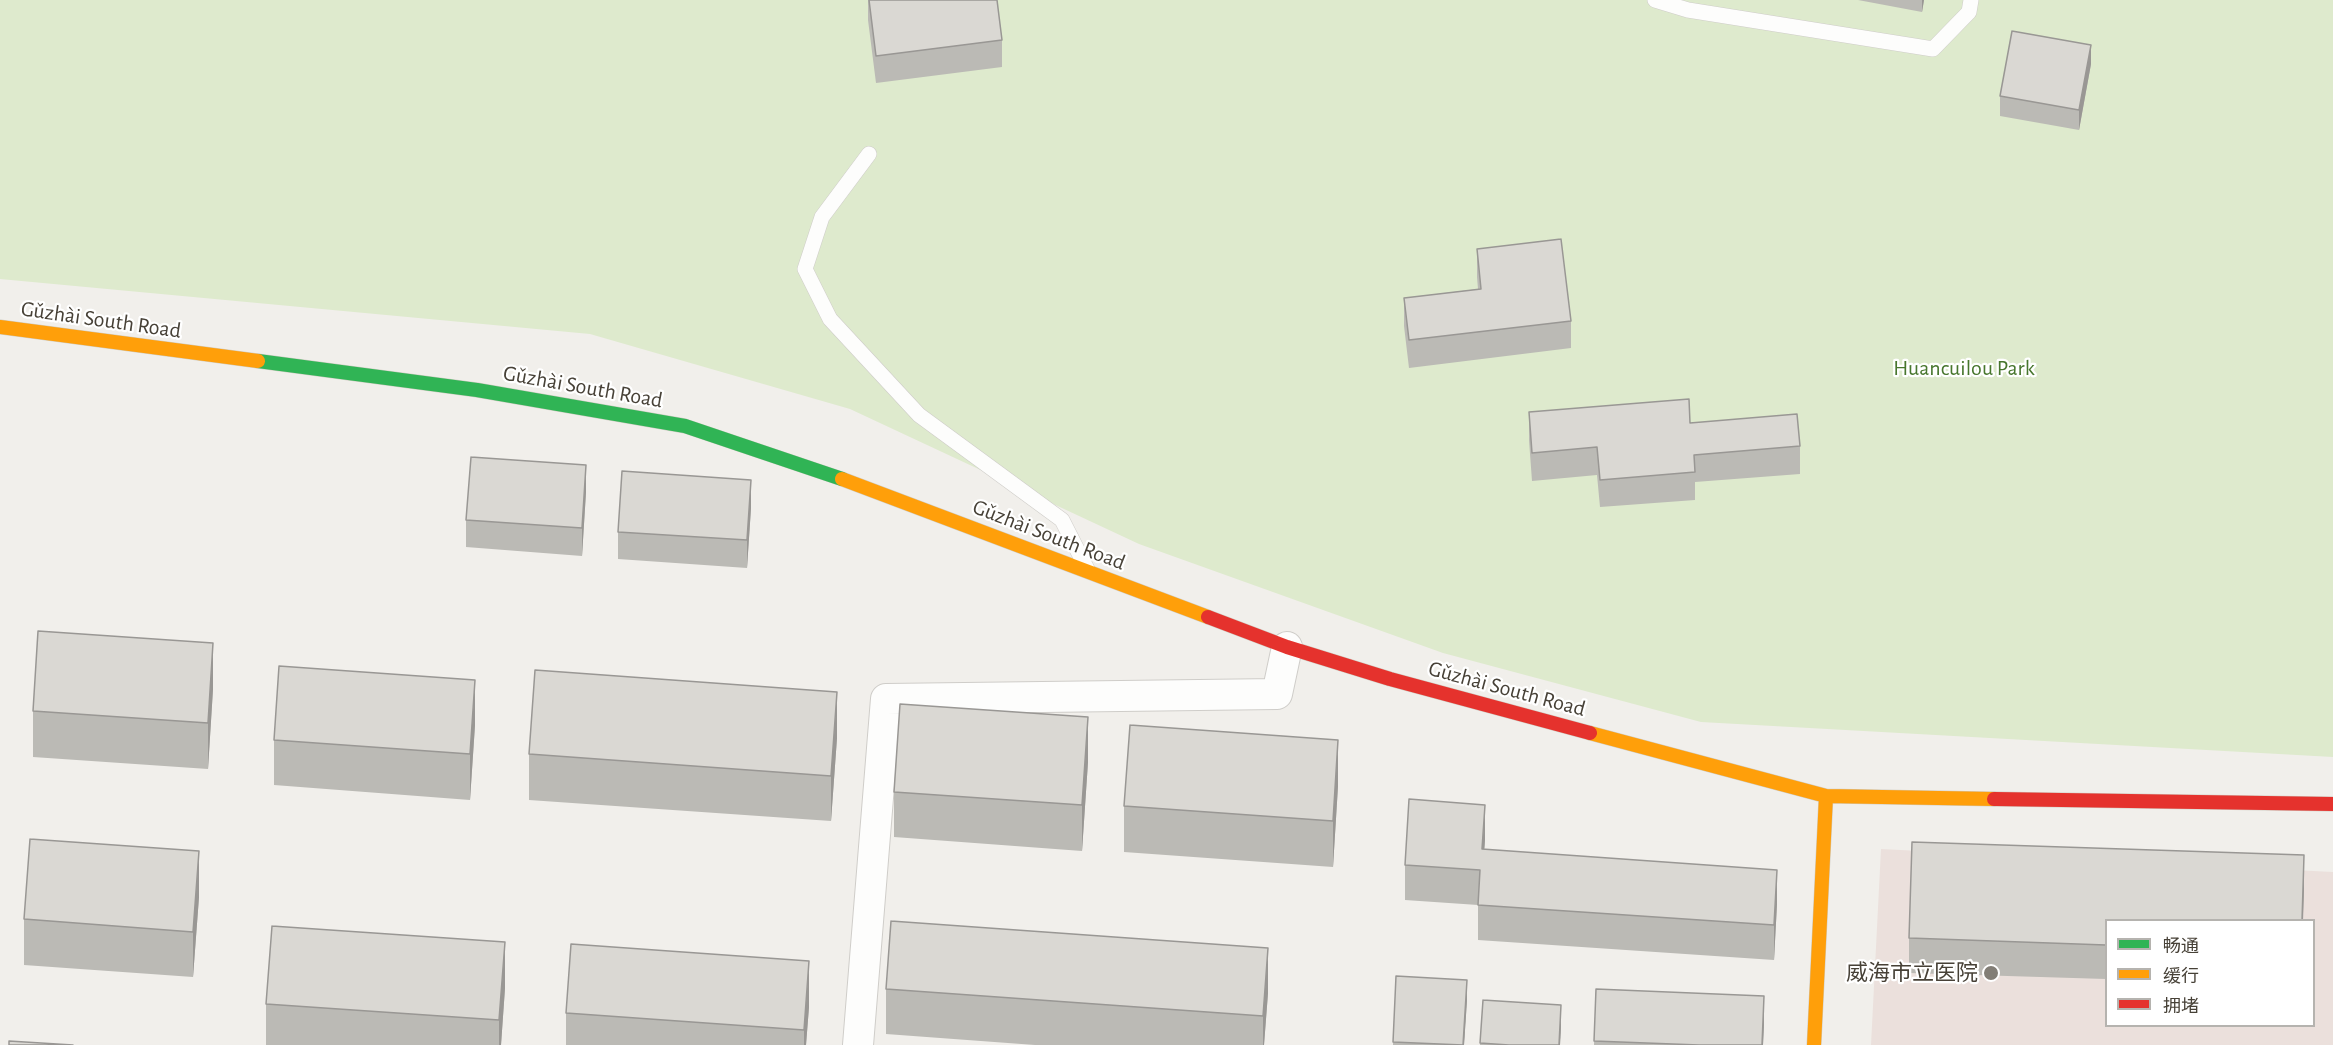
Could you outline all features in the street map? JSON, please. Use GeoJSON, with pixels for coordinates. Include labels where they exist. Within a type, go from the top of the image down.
{"type":"FeatureCollection","features":[{"type":"Feature","properties":{"kind":"street","name":"Gǔzhài South Road"},"geometry":{"type":"LineString","coordinates":[[0,327],[477,390],[685,426],[801,464],[1287,647],[1390,679],[1826,796],[2333,804]]}},
{"type":"Feature","properties":{"kind":"street"},"geometry":{"type":"LineString","coordinates":[[858,1045],[886,699],[1277,694],[1287,647]]}},
{"type":"Feature","properties":{"kind":"street"},"geometry":{"type":"LineString","coordinates":[[1814,1045],[1826,796]]}},
{"type":"Feature","properties":{"kind":"lane"},"geometry":{"type":"LineString","coordinates":[[1655,0],[1688,10],[1933,49],[1969,12],[1971,0]]}},
{"type":"Feature","properties":{"kind":"lane"},"geometry":{"type":"LineString","coordinates":[[869,154],[822,217],[805,269],[830,320],[919,415],[1062,520],[1089,572]]}},
{"type":"Feature","properties":{"kind":"shaded area","name":"威海市立医院"},"geometry":{"type":"Polygon","coordinates":[[[1881,849],[2333,872],[2333,1045],[1871,1045],[1881,849]]]}},
{"type":"Feature","properties":{"kind":"green space","name":"Huancuilou Park"},"geometry":{"type":"Polygon","coordinates":[[[0,0],[2333,0],[2333,757],[1701,722],[1443,653],[1139,544],[850,409],[590,334],[0,279],[0,0]]]}},
{"type":"Feature","properties":{"kind":"building"},"geometry":{"type":"Polygon","coordinates":[[[869,0],[997,0],[1002,40],[876,56],[869,0]]]}},
{"type":"Feature","properties":{"kind":"building"},"geometry":{"type":"Polygon","coordinates":[[[2012,31],[2091,45],[2079,110],[2000,96],[2012,31]]]}},
{"type":"Feature","properties":{"kind":"building"},"geometry":{"type":"Polygon","coordinates":[[[1561,239],[1571,321],[1409,340],[1404,298],[1481,289],[1477,249],[1561,239]]]}},
{"type":"Feature","properties":{"kind":"building"},"geometry":{"type":"Polygon","coordinates":[[[1689,399],[1690,423],[1797,414],[1800,446],[1694,455],[1695,472],[1600,480],[1597,447],[1532,453],[1529,412],[1689,399]]]}},
{"type":"Feature","properties":{"kind":"building"},"geometry":{"type":"Polygon","coordinates":[[[471,457],[586,465],[582,528],[466,520],[471,457]]]}},
{"type":"Feature","properties":{"kind":"building"},"geometry":{"type":"Polygon","coordinates":[[[622,471],[751,480],[747,540],[618,532],[622,471]]]}},
{"type":"Feature","properties":{"kind":"building"},"geometry":{"type":"Polygon","coordinates":[[[38,631],[213,643],[208,723],[33,711],[38,631]]]}},
{"type":"Feature","properties":{"kind":"building"},"geometry":{"type":"Polygon","coordinates":[[[279,666],[475,680],[470,754],[274,740],[279,666]]]}},
{"type":"Feature","properties":{"kind":"building"},"geometry":{"type":"Polygon","coordinates":[[[535,670],[837,692],[831,776],[529,754],[535,670]]]}},
{"type":"Feature","properties":{"kind":"building"},"geometry":{"type":"Polygon","coordinates":[[[900,704],[1088,717],[1082,805],[894,792],[900,704]]]}},
{"type":"Feature","properties":{"kind":"building"},"geometry":{"type":"Polygon","coordinates":[[[1130,725],[1338,740],[1333,821],[1124,806],[1130,725]]]}},
{"type":"Feature","properties":{"kind":"building"},"geometry":{"type":"Polygon","coordinates":[[[1409,799],[1485,805],[1482,849],[1777,870],[1774,925],[1478,905],[1480,870],[1405,865],[1409,799]]]}},
{"type":"Feature","properties":{"kind":"building"},"geometry":{"type":"Polygon","coordinates":[[[30,839],[199,851],[193,932],[24,919],[30,839]]]}},
{"type":"Feature","properties":{"kind":"building"},"geometry":{"type":"Polygon","coordinates":[[[1912,842],[2304,855],[2302,919],[2105,919],[2105,945],[1909,938],[1912,842]]]}},
{"type":"Feature","properties":{"kind":"building"},"geometry":{"type":"Polygon","coordinates":[[[891,921],[1268,948],[1263,1016],[886,989],[891,921]]]}},
{"type":"Feature","properties":{"kind":"building"},"geometry":{"type":"Polygon","coordinates":[[[272,926],[505,942],[499,1020],[266,1004],[272,926]]]}},
{"type":"Feature","properties":{"kind":"building"},"geometry":{"type":"Polygon","coordinates":[[[571,944],[809,961],[804,1030],[566,1013],[571,944]]]}},
{"type":"Feature","properties":{"kind":"building"},"geometry":{"type":"Polygon","coordinates":[[[1396,976],[1467,980],[1463,1045],[1393,1042],[1396,976]]]}},
{"type":"Feature","properties":{"kind":"building"},"geometry":{"type":"Polygon","coordinates":[[[1596,989],[1764,996],[1762,1045],[1594,1041],[1596,989]]]}},
{"type":"Feature","properties":{"kind":"building"},"geometry":{"type":"Polygon","coordinates":[[[1483,1000],[1561,1005],[1559,1045],[1480,1043],[1483,1000]]]}},
{"type":"Feature","properties":{"kind":"building"},"geometry":{"type":"Polygon","coordinates":[[[9,1041],[73,1045],[9,1045],[9,1041]]]}},
{"type":"Feature","properties":{"kind":"traffic: fast"},"geometry":{"type":"LineString","coordinates":[[258,361],[477,390],[685,426],[842,479]]}},
{"type":"Feature","properties":{"kind":"traffic: slow"},"geometry":{"type":"LineString","coordinates":[[0,327],[258,361]]}},
{"type":"Feature","properties":{"kind":"traffic: slow"},"geometry":{"type":"LineString","coordinates":[[842,479],[1208,617]]}},
{"type":"Feature","properties":{"kind":"traffic: slow"},"geometry":{"type":"LineString","coordinates":[[1590,733],[1826,796],[1994,799]]}},
{"type":"Feature","properties":{"kind":"traffic: slow"},"geometry":{"type":"LineString","coordinates":[[1814,1045],[1826,796]]}},
{"type":"Feature","properties":{"kind":"traffic: jam"},"geometry":{"type":"LineString","coordinates":[[1208,617],[1287,647],[1390,679],[1590,733]]}},
{"type":"Feature","properties":{"kind":"traffic: jam"},"geometry":{"type":"LineString","coordinates":[[1994,799],[2333,804]]}},
{"type":"Feature","properties":{"kind":"place","name":"威海市立医院"},"geometry":{"type":"Point","coordinates":[1991,973]}}]}
